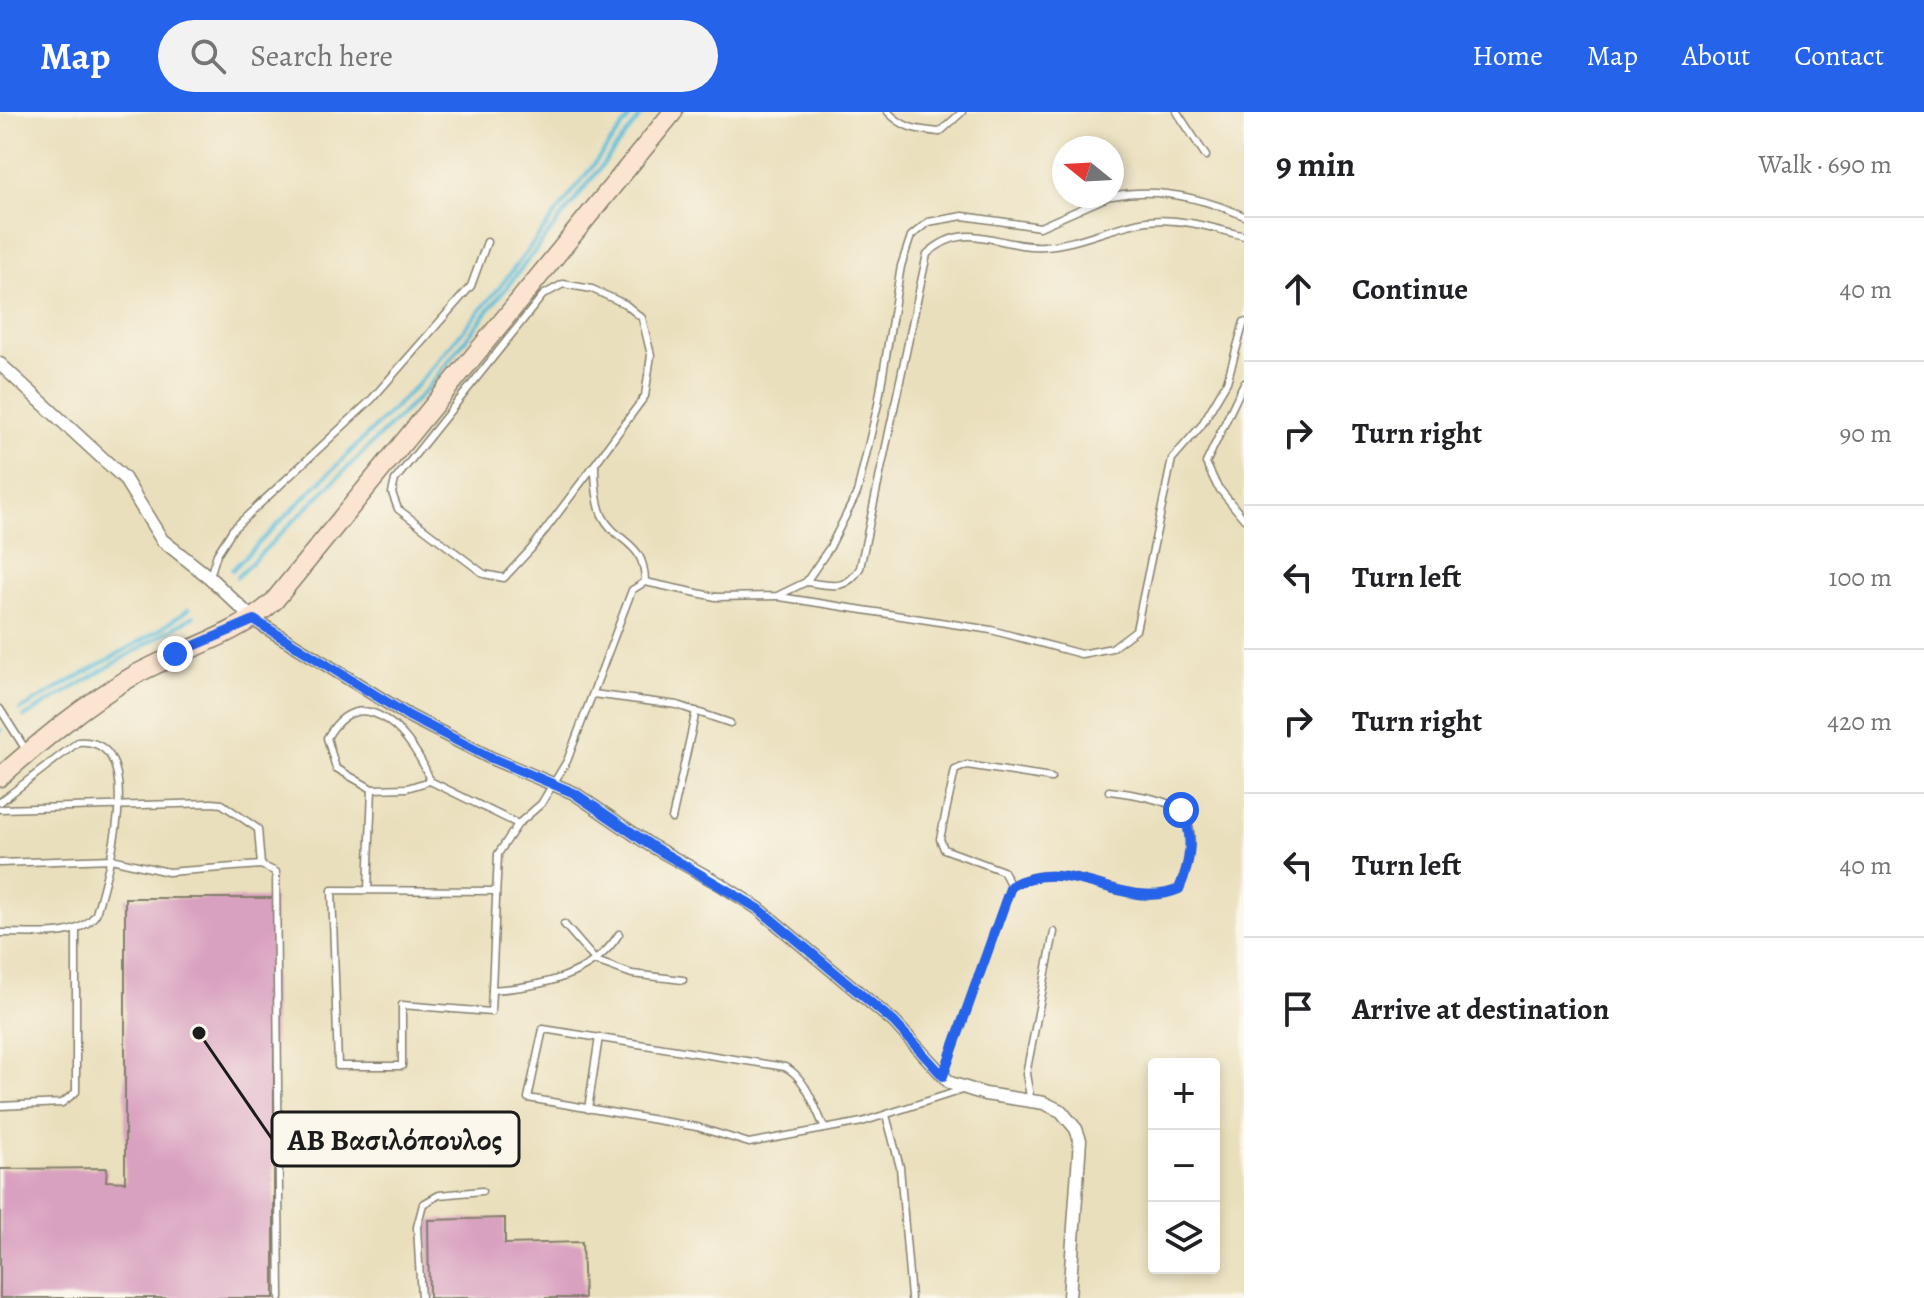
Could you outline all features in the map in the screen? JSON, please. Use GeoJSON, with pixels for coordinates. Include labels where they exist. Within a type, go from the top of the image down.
{"type":"FeatureCollection","features":[{"type":"Feature","properties":{"kind":"street"},"geometry":{"type":"LineString","coordinates":[[0,777],[28,753],[57,744],[133,676],[254,620],[335,527],[673,112]]}},
{"type":"Feature","properties":{"kind":"street"},"geometry":{"type":"LineString","coordinates":[[0,364],[124,478],[162,540],[209,577],[254,620],[409,716],[491,758],[553,781],[650,845],[759,909],[894,1022],[943,1076],[965,1089],[1061,1111],[1080,1140],[1069,1298]]}},
{"type":"Feature","properties":{"kind":"lane"},"geometry":{"type":"LineString","coordinates":[[888,112],[899,124],[914,130],[940,132],[962,112]]}},
{"type":"Feature","properties":{"kind":"lane"},"geometry":{"type":"LineString","coordinates":[[1177,112],[1206,156]]}},
{"type":"Feature","properties":{"kind":"lane"},"geometry":{"type":"LineString","coordinates":[[1124,194],[1163,193],[1244,216]]}},
{"type":"Feature","properties":{"kind":"lane"},"geometry":{"type":"LineString","coordinates":[[777,596],[806,582],[830,547],[857,493],[878,404],[901,266],[911,236],[928,222],[963,216],[1040,227],[1084,208]]}},
{"type":"Feature","properties":{"kind":"lane"},"geometry":{"type":"LineString","coordinates":[[806,582],[841,587],[853,581],[860,568],[927,254],[951,236],[974,235],[1041,246],[1072,242],[1146,221],[1168,220],[1244,236]]}},
{"type":"Feature","properties":{"kind":"lane"},"geometry":{"type":"LineString","coordinates":[[209,577],[217,554],[233,529],[371,400],[471,286],[487,242]]}},
{"type":"Feature","properties":{"kind":"lane"},"geometry":{"type":"LineString","coordinates":[[595,464],[531,549],[504,578],[484,574],[458,556],[398,509],[392,493],[395,480],[543,295],[563,284],[592,289],[625,304],[642,318],[651,355],[645,396],[595,464],[595,485],[603,517],[636,549],[645,564],[645,582]]}},
{"type":"Feature","properties":{"kind":"lane"},"geometry":{"type":"LineString","coordinates":[[495,891],[332,890],[338,1066],[402,1066],[402,1005],[491,1012],[498,854],[518,824],[541,804],[567,761],[632,590],[645,582],[716,597],[777,596],[991,630],[1081,654],[1112,648],[1136,630],[1172,459],[1201,426],[1227,382],[1244,322]]}},
{"type":"Feature","properties":{"kind":"lane"},"geometry":{"type":"LineString","coordinates":[[1244,383],[1206,463],[1217,486],[1244,519]]}},
{"type":"Feature","properties":{"kind":"lane"},"geometry":{"type":"LineString","coordinates":[[593,694],[650,700],[730,723]]}},
{"type":"Feature","properties":{"kind":"lane"},"geometry":{"type":"LineString","coordinates":[[0,709],[28,753]]}},
{"type":"Feature","properties":{"kind":"lane"},"geometry":{"type":"LineString","coordinates":[[672,819],[696,711]]}},
{"type":"Feature","properties":{"kind":"lane"},"geometry":{"type":"LineString","coordinates":[[430,781],[424,761],[404,733],[388,720],[367,712],[336,723],[327,738],[336,768],[372,789],[407,788],[430,781],[518,824]]}},
{"type":"Feature","properties":{"kind":"lane"},"geometry":{"type":"LineString","coordinates":[[0,802],[57,744],[93,741],[106,748],[115,759],[118,807],[111,859],[96,914],[90,923],[76,931],[0,933]]}},
{"type":"Feature","properties":{"kind":"lane"},"geometry":{"type":"LineString","coordinates":[[1011,886],[1003,871],[944,849],[940,839],[955,770],[967,765],[1051,778]]}},
{"type":"Feature","properties":{"kind":"lane"},"geometry":{"type":"LineString","coordinates":[[368,889],[372,789]]}},
{"type":"Feature","properties":{"kind":"lane"},"geometry":{"type":"LineString","coordinates":[[943,1076],[1011,886],[1029,876],[1069,875],[1119,890],[1162,897],[1179,889],[1188,869],[1189,824],[1181,810],[1134,793],[1109,791]]}},
{"type":"Feature","properties":{"kind":"lane"},"geometry":{"type":"LineString","coordinates":[[0,809],[222,804],[258,829],[261,865]]}},
{"type":"Feature","properties":{"kind":"lane"},"geometry":{"type":"LineString","coordinates":[[0,863],[111,859],[168,872],[261,865],[276,872],[280,1298]]}},
{"type":"Feature","properties":{"kind":"lane"},"geometry":{"type":"LineString","coordinates":[[564,924],[596,961],[632,974],[683,980]]}},
{"type":"Feature","properties":{"kind":"lane"},"geometry":{"type":"LineString","coordinates":[[0,1106],[62,1103],[76,1092],[76,931]]}},
{"type":"Feature","properties":{"kind":"lane"},"geometry":{"type":"LineString","coordinates":[[1031,1102],[1026,1074],[1054,932]]}},
{"type":"Feature","properties":{"kind":"lane"},"geometry":{"type":"LineString","coordinates":[[492,990],[550,983],[596,961],[619,934]]}},
{"type":"Feature","properties":{"kind":"lane"},"geometry":{"type":"LineString","coordinates":[[825,1129],[803,1084],[785,1067],[543,1029],[528,1098],[697,1127],[749,1143],[825,1129],[886,1115],[965,1089]]}},
{"type":"Feature","properties":{"kind":"lane"},"geometry":{"type":"LineString","coordinates":[[588,1109],[599,1037]]}},
{"type":"Feature","properties":{"kind":"lane"},"geometry":{"type":"LineString","coordinates":[[886,1115],[900,1167],[911,1298]]}},
{"type":"Feature","properties":{"kind":"lane"},"geometry":{"type":"LineString","coordinates":[[421,1298],[417,1227],[423,1204],[439,1195],[482,1191]]}},
{"type":"Feature","properties":{"kind":"building"},"geometry":{"type":"Polygon","coordinates":[[[125,898],[274,898],[274,1298],[0,1298],[0,1169],[107,1168],[106,1181],[125,1182],[125,898]]]}},
{"type":"Feature","properties":{"kind":"building"},"geometry":{"type":"Polygon","coordinates":[[[505,1218],[505,1244],[582,1242],[584,1298],[429,1298],[428,1220],[505,1218]]]}},
{"type":"Feature","properties":{"kind":"waterway"},"geometry":{"type":"LineString","coordinates":[[232,570],[418,384],[499,288],[634,112]]}},
{"type":"Feature","properties":{"kind":"waterway"},"geometry":{"type":"LineString","coordinates":[[237,577],[426,390],[644,112]]}},
{"type":"Feature","properties":{"kind":"waterway"},"geometry":{"type":"LineString","coordinates":[[20,710],[158,631],[189,609]]}},
{"type":"Feature","properties":{"kind":"waterway"},"geometry":{"type":"LineString","coordinates":[[24,717],[194,616]]}},
{"type":"Feature","properties":{"kind":"place","name":"ΑΒ Βασιλόπουλος"},"geometry":{"type":"Point","coordinates":[199,1033]}},
{"type":"Feature","properties":{"kind":"route"},"geometry":{"type":"LineString","coordinates":[[175,654],[254,620],[409,716],[491,758],[553,781],[650,845],[759,909],[894,1022],[943,1076],[1011,886],[1029,876],[1069,875],[1119,890],[1162,897],[1179,889],[1188,869],[1189,824],[1181,810]]}}]}
